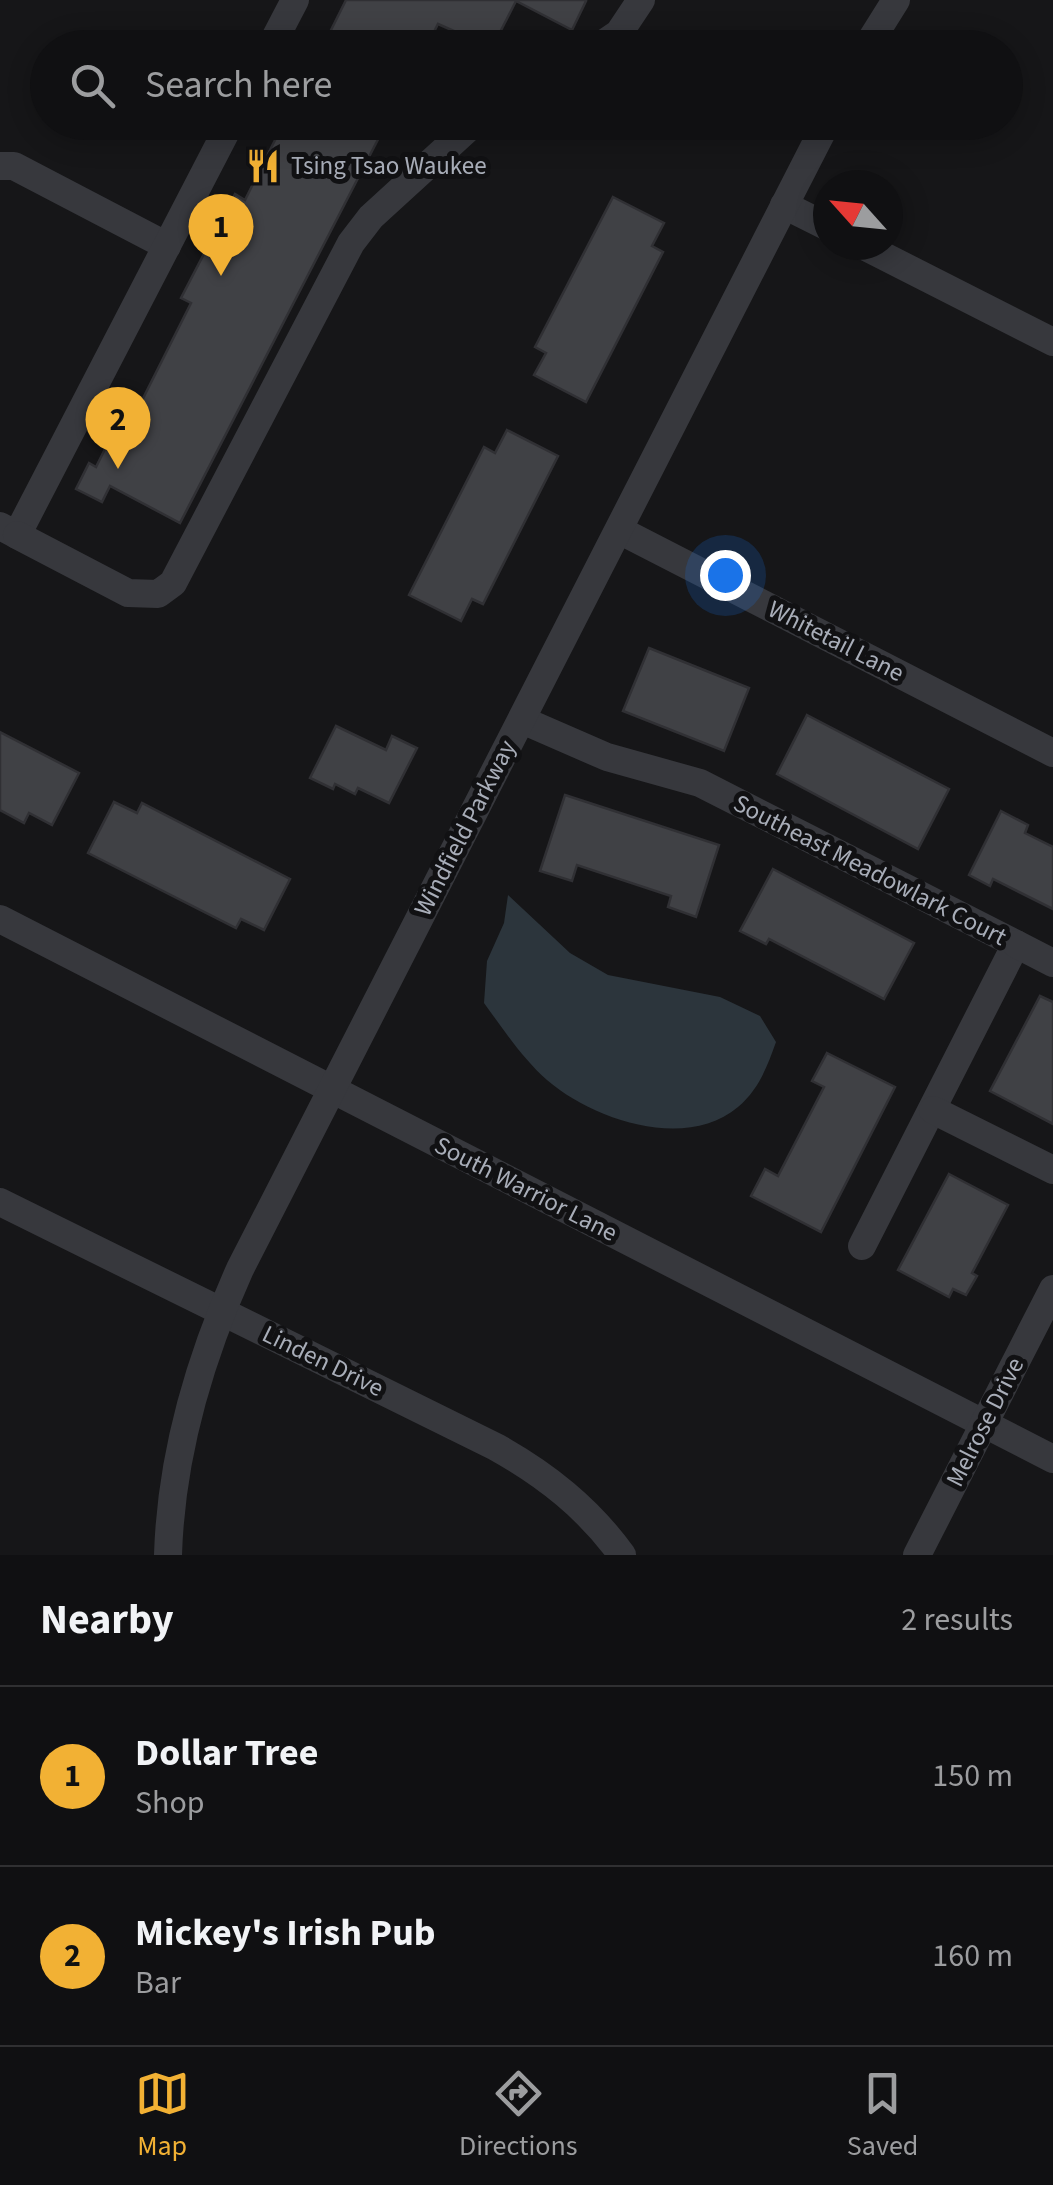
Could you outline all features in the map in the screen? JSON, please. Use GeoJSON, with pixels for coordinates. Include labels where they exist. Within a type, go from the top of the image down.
{"type":"FeatureCollection","features":[{"type":"Feature","properties":{"kind":"street"},"geometry":{"type":"LineString","coordinates":[[279,30],[295,0]]}},
{"type":"Feature","properties":{"kind":"street"},"geometry":{"type":"LineString","coordinates":[[622,30],[641,0]]}},
{"type":"Feature","properties":{"kind":"street"},"geometry":{"type":"LineString","coordinates":[[877,30],[896,0]]}},
{"type":"Feature","properties":{"kind":"street"},"geometry":{"type":"LineString","coordinates":[[223,140],[9,531],[128,593],[158,594],[173,584],[351,243],[371,217],[455,140]]}},
{"type":"Feature","properties":{"kind":"street","name":"Windfield Parkway"},"geometry":{"type":"LineString","coordinates":[[168,1555],[186,1416],[221,1311],[818,140]]}},
{"type":"Feature","properties":{"kind":"street"},"geometry":{"type":"LineString","coordinates":[[0,166],[14,166],[168,246]]}},
{"type":"Feature","properties":{"kind":"street"},"geometry":{"type":"LineString","coordinates":[[784,205],[813,220]]}},
{"type":"Feature","properties":{"kind":"street"},"geometry":{"type":"LineString","coordinates":[[892,260],[1053,342]]}},
{"type":"Feature","properties":{"kind":"street","name":"Whitetail Lane"},"geometry":{"type":"LineString","coordinates":[[619,530],[1053,753]]}},
{"type":"Feature","properties":{"kind":"street","name":"Southeast Meadowlark Court"},"geometry":{"type":"LineString","coordinates":[[522,720],[608,757],[700,783],[1016,944],[862,1246]]}},
{"type":"Feature","properties":{"kind":"street","name":"South Warrior Lane"},"geometry":{"type":"LineString","coordinates":[[0,919],[1053,1459]]}},
{"type":"Feature","properties":{"kind":"street"},"geometry":{"type":"LineString","coordinates":[[1016,944],[1053,963]]}},
{"type":"Feature","properties":{"kind":"street"},"geometry":{"type":"LineString","coordinates":[[933,1110],[1053,1170]]}},
{"type":"Feature","properties":{"kind":"street","name":"Linden Drive"},"geometry":{"type":"LineString","coordinates":[[0,1202],[537,1470],[577,1502],[622,1555]]}},
{"type":"Feature","properties":{"kind":"street","name":"Melrose Drive"},"geometry":{"type":"LineString","coordinates":[[917,1555],[1053,1288]]}},
{"type":"Feature","properties":{"kind":"shaded area"},"geometry":{"type":"Polygon","coordinates":[[[508,895],[570,953],[608,975],[720,997],[760,1016],[776,1042],[752,1093],[717,1120],[693,1127],[667,1128],[614,1118],[547,1080],[484,1003],[487,961],[504,923],[508,895]]]}},
{"type":"Feature","properties":{"kind":"building"},"geometry":{"type":"Polygon","coordinates":[[[346,0],[586,1],[572,30],[516,1],[501,30],[452,30],[438,24],[435,30],[331,30],[346,0]]]}},
{"type":"Feature","properties":{"kind":"building"},"geometry":{"type":"Polygon","coordinates":[[[275,140],[378,140],[180,523],[110,486],[102,502],[76,489],[89,463],[96,467],[115,429],[125,434],[191,303],[181,298],[235,194],[245,200],[275,140]]]}},
{"type":"Feature","properties":{"kind":"building"},"geometry":{"type":"Polygon","coordinates":[[[613,197],[664,223],[652,246],[663,252],[586,402],[534,375],[546,353],[535,347],[613,197]]]}},
{"type":"Feature","properties":{"kind":"building"},"geometry":{"type":"Polygon","coordinates":[[[507,430],[558,456],[483,604],[472,599],[461,621],[409,595],[484,447],[495,453],[507,430]]]}},
{"type":"Feature","properties":{"kind":"building"},"geometry":{"type":"Polygon","coordinates":[[[649,648],[749,688],[724,751],[623,711],[649,648]]]}},
{"type":"Feature","properties":{"kind":"building"},"geometry":{"type":"Polygon","coordinates":[[[807,715],[949,789],[918,849],[777,774],[807,715]]]}},
{"type":"Feature","properties":{"kind":"building"},"geometry":{"type":"Polygon","coordinates":[[[336,726],[386,750],[392,736],[417,748],[389,803],[358,788],[355,794],[310,778],[336,726]]]}},
{"type":"Feature","properties":{"kind":"building"},"geometry":{"type":"Polygon","coordinates":[[[0,732],[79,773],[52,825],[29,813],[24,823],[0,810],[0,732]]]}},
{"type":"Feature","properties":{"kind":"building"},"geometry":{"type":"Polygon","coordinates":[[[565,795],[719,845],[696,917],[668,907],[671,896],[577,865],[572,881],[540,871],[565,795]]]}},
{"type":"Feature","properties":{"kind":"building"},"geometry":{"type":"Polygon","coordinates":[[[114,802],[137,813],[142,803],[290,879],[264,930],[241,919],[236,928],[88,853],[114,802]]]}},
{"type":"Feature","properties":{"kind":"building"},"geometry":{"type":"Polygon","coordinates":[[[1001,811],[1028,825],[1025,833],[1053,847],[1053,909],[993,879],[990,886],[969,875],[1001,811]]]}},
{"type":"Feature","properties":{"kind":"building"},"geometry":{"type":"Polygon","coordinates":[[[773,869],[914,943],[884,999],[769,939],[766,944],[740,931],[773,869]]]}},
{"type":"Feature","properties":{"kind":"building"},"geometry":{"type":"Polygon","coordinates":[[[1040,996],[1053,1002],[1053,1124],[990,1091],[1040,996]]]}},
{"type":"Feature","properties":{"kind":"building"},"geometry":{"type":"Polygon","coordinates":[[[827,1053],[895,1087],[821,1232],[751,1196],[765,1169],[778,1176],[824,1087],[812,1081],[827,1053]]]}},
{"type":"Feature","properties":{"kind":"building"},"geometry":{"type":"Polygon","coordinates":[[[949,1174],[1008,1205],[972,1273],[977,1276],[966,1295],[953,1289],[949,1297],[898,1270],[949,1174]]]}},
{"type":"Feature","properties":{"kind":"place","name":"Tsing Tsao Waukee"},"geometry":{"type":"Point","coordinates":[263,166]}},
{"type":"Feature","properties":{"kind":"place","name":"Dollar Tree"},"geometry":{"type":"Point","coordinates":[221,276]}},
{"type":"Feature","properties":{"kind":"place","name":"Mickey's Irish Pub"},"geometry":{"type":"Point","coordinates":[118,469]}}]}
